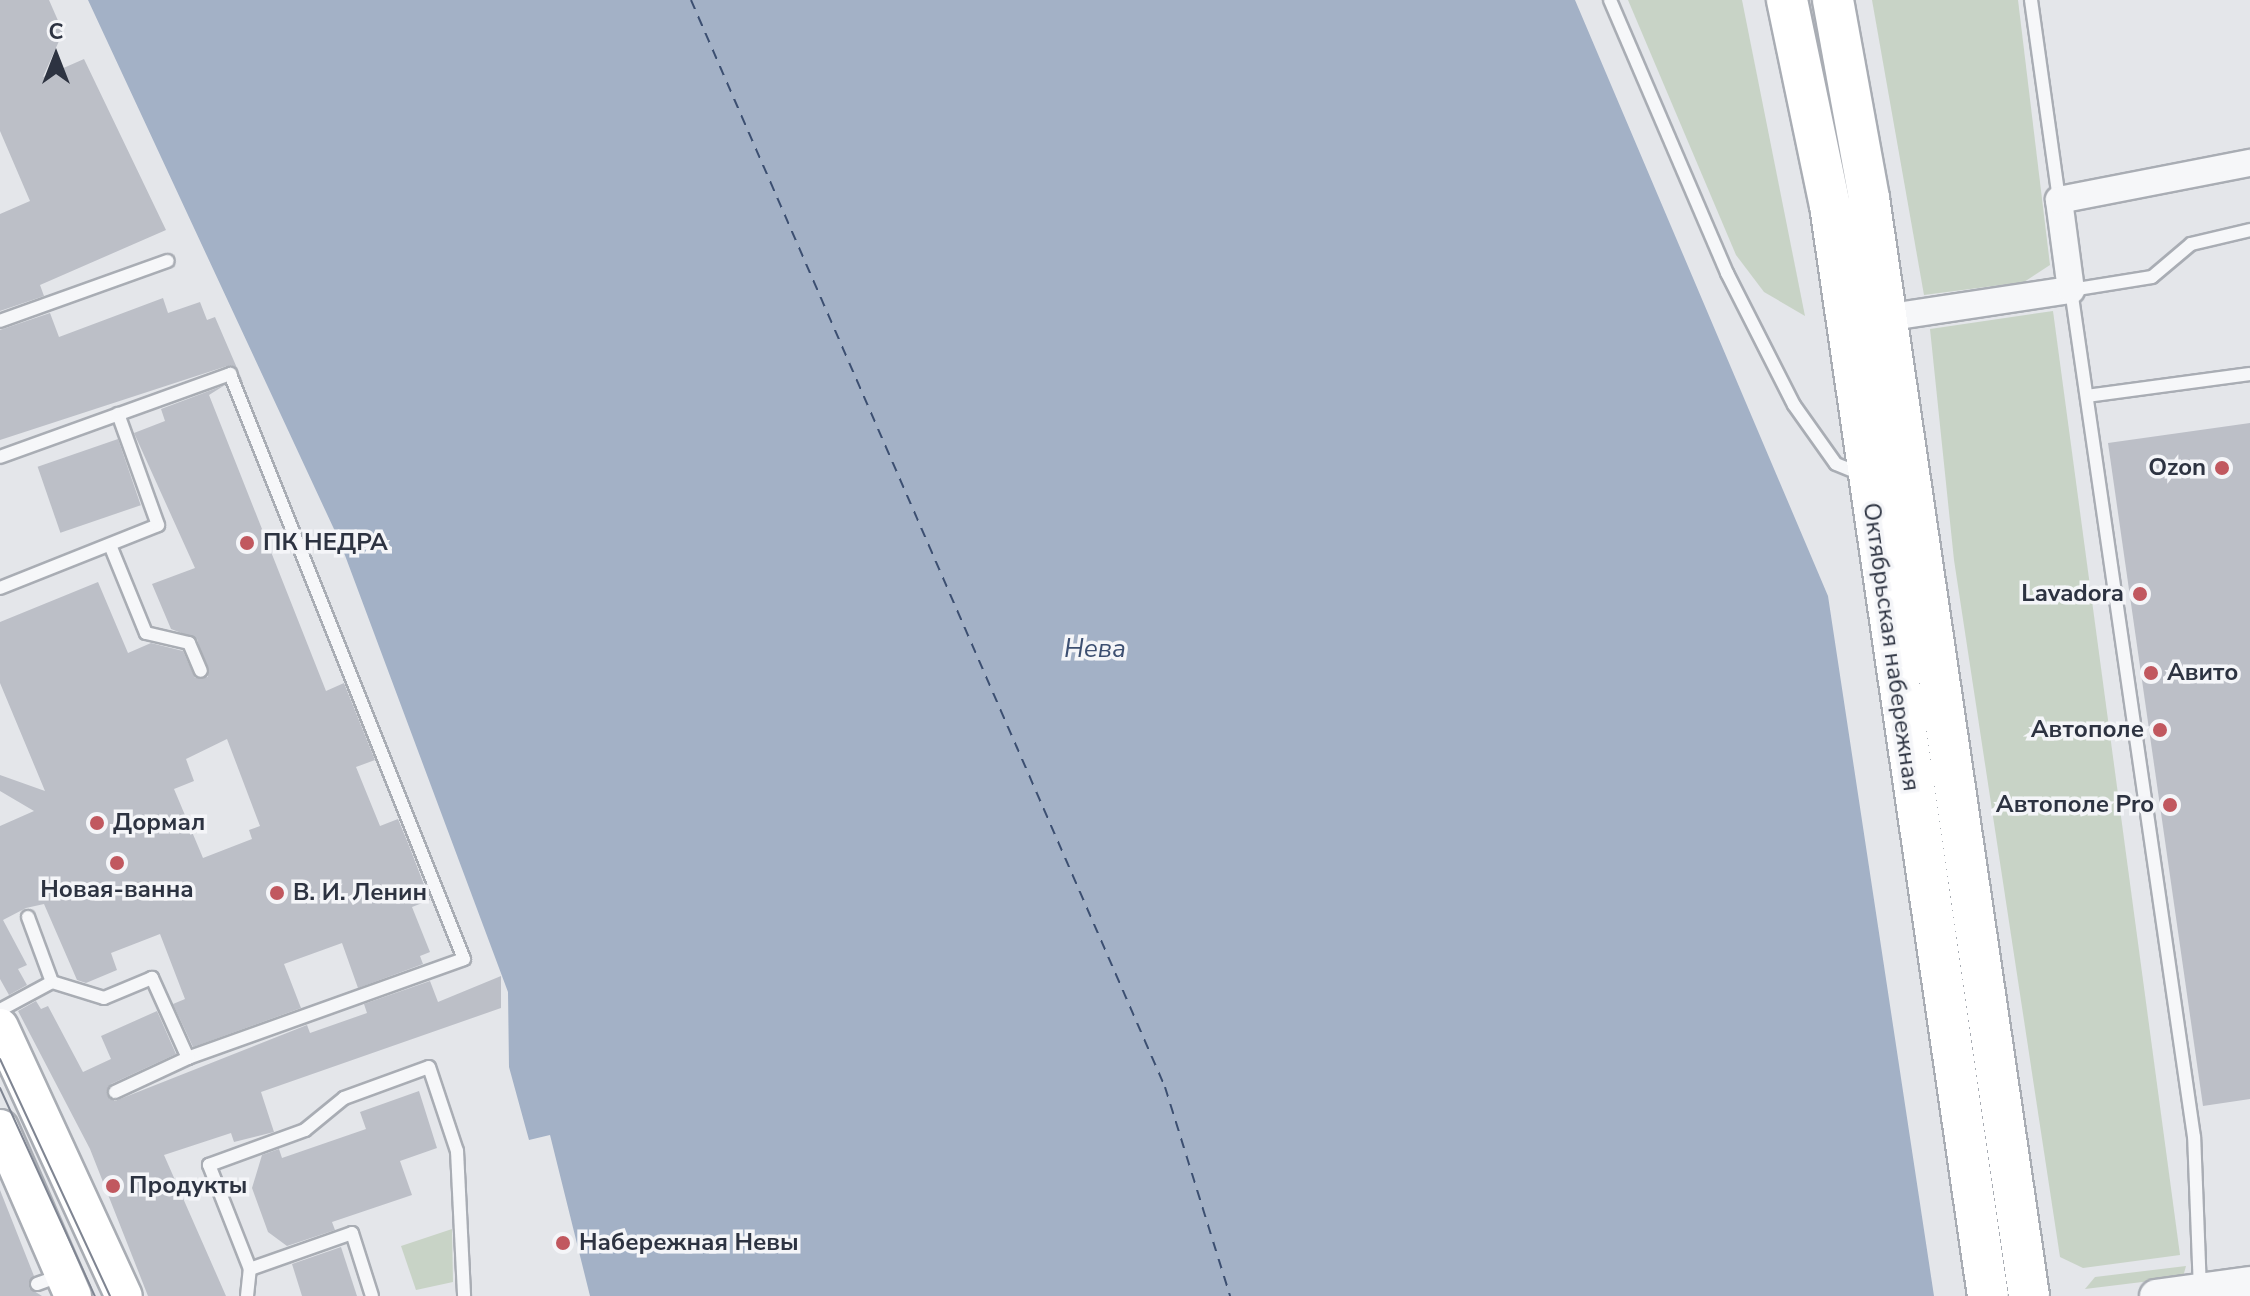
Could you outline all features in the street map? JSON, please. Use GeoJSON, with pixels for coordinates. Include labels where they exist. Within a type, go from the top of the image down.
{"type":"FeatureCollection","features":[{"type":"Feature","properties":{"kind":"main road","name":"Октябрьская набережная"},"geometry":{"type":"LineString","coordinates":[[1787,0],[1830,205],[1866,476],[1988,1296]]}},
{"type":"Feature","properties":{"kind":"main road","name":"Октябрьская набережная"},"geometry":{"type":"LineString","coordinates":[[1833,0],[1885,318],[2029,1296]]}},
{"type":"Feature","properties":{"kind":"main road"},"geometry":{"type":"LineString","coordinates":[[0,1027],[124,1296]]}},
{"type":"Feature","properties":{"kind":"main road"},"geometry":{"type":"LineString","coordinates":[[0,1128],[14,1179],[58,1285]]}},
{"type":"Feature","properties":{"kind":"street"},"geometry":{"type":"LineString","coordinates":[[1885,318],[2071,290],[2059,200],[2250,163]]}},
{"type":"Feature","properties":{"kind":"street"},"geometry":{"type":"LineString","coordinates":[[2156,1296],[2250,1283]]}},
{"type":"Feature","properties":{"kind":"lane"},"geometry":{"type":"LineString","coordinates":[[1610,0],[1727,273],[1794,405],[1836,464],[1866,476]]}},
{"type":"Feature","properties":{"kind":"lane"},"geometry":{"type":"LineString","coordinates":[[2031,0],[2059,200]]}},
{"type":"Feature","properties":{"kind":"lane"},"geometry":{"type":"LineString","coordinates":[[2200,1290],[2194,1137],[2071,290],[2152,277],[2191,244],[2250,230]]}},
{"type":"Feature","properties":{"kind":"lane"},"geometry":{"type":"LineString","coordinates":[[0,321],[168,261]]}},
{"type":"Feature","properties":{"kind":"lane"},"geometry":{"type":"LineString","coordinates":[[0,457],[230,374],[464,959],[188,1058],[115,1092]]}},
{"type":"Feature","properties":{"kind":"lane"},"geometry":{"type":"LineString","coordinates":[[2087,396],[2250,374]]}},
{"type":"Feature","properties":{"kind":"lane"},"geometry":{"type":"LineString","coordinates":[[0,588],[158,525],[118,414]]}},
{"type":"Feature","properties":{"kind":"lane"},"geometry":{"type":"LineString","coordinates":[[110,545],[146,633],[189,643],[201,671]]}},
{"type":"Feature","properties":{"kind":"lane"},"geometry":{"type":"LineString","coordinates":[[28,917],[52,982]]}},
{"type":"Feature","properties":{"kind":"lane"},"geometry":{"type":"LineString","coordinates":[[0,1010],[52,982],[104,998],[152,978],[188,1058]]}},
{"type":"Feature","properties":{"kind":"lane"},"geometry":{"type":"LineString","coordinates":[[247,1296],[250,1269],[209,1165],[305,1130],[344,1098],[429,1067],[457,1151],[464,1296]]}},
{"type":"Feature","properties":{"kind":"lane"},"geometry":{"type":"LineString","coordinates":[[250,1269],[352,1233],[372,1296]]}},
{"type":"Feature","properties":{"kind":"shaded area"},"geometry":{"type":"Polygon","coordinates":[[[1628,0],[1742,0],[1805,316],[1764,292],[1736,255],[1628,0]]]}},
{"type":"Feature","properties":{"kind":"shaded area"},"geometry":{"type":"Polygon","coordinates":[[[1872,0],[2018,0],[2050,265],[2024,282],[1924,295],[1872,0]]]}},
{"type":"Feature","properties":{"kind":"shaded area"},"geometry":{"type":"Polygon","coordinates":[[[2053,311],[2180,1255],[2083,1268],[2060,1257],[1954,560],[1930,329],[2053,311]]]}},
{"type":"Feature","properties":{"kind":"shaded area"},"geometry":{"type":"Polygon","coordinates":[[[452,1229],[453,1282],[416,1290],[401,1246],[452,1229]]]}},
{"type":"Feature","properties":{"kind":"shaded area"},"geometry":{"type":"Polygon","coordinates":[[[2186,1266],[2183,1277],[2085,1289],[2095,1277],[2186,1266]]]}},
{"type":"Feature","properties":{"kind":"water","name":"Нева"},"geometry":{"type":"Polygon","coordinates":[[[88,0],[1575,0],[1828,596],[1934,1296],[590,1296],[550,1135],[529,1140],[509,1067],[508,992],[340,542],[88,0]]]}},
{"type":"Feature","properties":{"kind":"building"},"geometry":{"type":"Polygon","coordinates":[[[0,0],[49,0],[63,32],[43,77],[84,59],[166,230],[40,285],[44,296],[0,311],[0,214],[30,201],[0,131],[0,0]]]}},
{"type":"Feature","properties":{"kind":"building"},"geometry":{"type":"Polygon","coordinates":[[[163,298],[168,313],[200,302],[207,320],[215,317],[243,382],[227,366],[0,440],[0,330],[50,313],[59,337],[163,298]]]}},
{"type":"Feature","properties":{"kind":"building"},"geometry":{"type":"Polygon","coordinates":[[[225,385],[209,395],[326,691],[344,683],[375,760],[356,767],[380,826],[398,819],[430,900],[412,907],[430,952],[420,956],[423,964],[358,988],[342,943],[284,964],[301,1008],[193,1047],[173,1004],[185,999],[160,934],[111,953],[117,970],[86,983],[77,980],[44,904],[26,908],[3,920],[27,965],[18,969],[27,985],[9,995],[0,979],[0,826],[34,811],[0,791],[0,775],[45,791],[0,683],[0,622],[98,582],[128,653],[151,643],[183,651],[195,678],[208,677],[197,639],[171,629],[152,584],[195,568],[134,433],[165,421],[161,409],[225,385]],[[227,739],[186,759],[194,781],[174,789],[203,858],[252,839],[249,830],[260,826],[227,739]]]}},
{"type":"Feature","properties":{"kind":"building"},"geometry":{"type":"Polygon","coordinates":[[[2250,423],[2250,1099],[2203,1106],[2108,443],[2250,423]]]}},
{"type":"Feature","properties":{"kind":"building"},"geometry":{"type":"Polygon","coordinates":[[[118,439],[141,505],[60,533],[38,467],[118,439]]]}},
{"type":"Feature","properties":{"kind":"building"},"geometry":{"type":"Polygon","coordinates":[[[501,976],[501,1008],[261,1092],[274,1132],[234,1142],[231,1133],[164,1155],[226,1296],[148,1296],[90,1149],[18,1011],[36,1001],[41,1009],[48,1006],[83,1072],[111,1059],[101,1036],[157,1011],[176,1054],[111,1084],[107,1095],[115,1101],[307,1025],[310,1033],[367,1013],[364,1004],[430,981],[438,1002],[501,976]]]}},
{"type":"Feature","properties":{"kind":"building"},"geometry":{"type":"Polygon","coordinates":[[[419,1091],[437,1148],[400,1161],[412,1195],[332,1222],[335,1230],[287,1246],[268,1232],[252,1188],[262,1155],[279,1149],[282,1158],[366,1129],[360,1112],[419,1091]]]}},
{"type":"Feature","properties":{"kind":"building"},"geometry":{"type":"Polygon","coordinates":[[[0,1190],[34,1276],[29,1288],[42,1296],[0,1296],[0,1190]]]}},
{"type":"Feature","properties":{"kind":"building"},"geometry":{"type":"Polygon","coordinates":[[[341,1247],[357,1296],[302,1296],[292,1264],[341,1247]]]}},
{"type":"Feature","properties":{"kind":"ferry route"},"geometry":{"type":"LineString","coordinates":[[691,0],[1165,1087],[1230,1296]]}},
{"type":"Feature","properties":{"kind":"tram line"},"geometry":{"type":"LineString","coordinates":[[0,1059],[110,1296]]}},
{"type":"Feature","properties":{"kind":"tram line"},"geometry":{"type":"LineString","coordinates":[[0,1088],[95,1296]]}},
{"type":"Feature","properties":{"kind":"place","name":"Ozon"},"geometry":{"type":"Point","coordinates":[2222,468]}},
{"type":"Feature","properties":{"kind":"place","name":"ПК НЕДРА"},"geometry":{"type":"Point","coordinates":[247,543]}},
{"type":"Feature","properties":{"kind":"place","name":"Lavadora"},"geometry":{"type":"Point","coordinates":[2140,594]}},
{"type":"Feature","properties":{"kind":"place","name":"Авито"},"geometry":{"type":"Point","coordinates":[2151,673]}},
{"type":"Feature","properties":{"kind":"place","name":"Автополе"},"geometry":{"type":"Point","coordinates":[2160,730]}},
{"type":"Feature","properties":{"kind":"place","name":"Автополе Pro"},"geometry":{"type":"Point","coordinates":[2170,805]}},
{"type":"Feature","properties":{"kind":"place","name":"Дормал"},"geometry":{"type":"Point","coordinates":[97,823]}},
{"type":"Feature","properties":{"kind":"place","name":"Новая-ванна"},"geometry":{"type":"Point","coordinates":[117,863]}},
{"type":"Feature","properties":{"kind":"place","name":"В. И. Ленин"},"geometry":{"type":"Point","coordinates":[277,893]}},
{"type":"Feature","properties":{"kind":"place","name":"Продукты"},"geometry":{"type":"Point","coordinates":[113,1186]}},
{"type":"Feature","properties":{"kind":"place","name":"Набережная Невы"},"geometry":{"type":"Point","coordinates":[563,1243]}}]}
